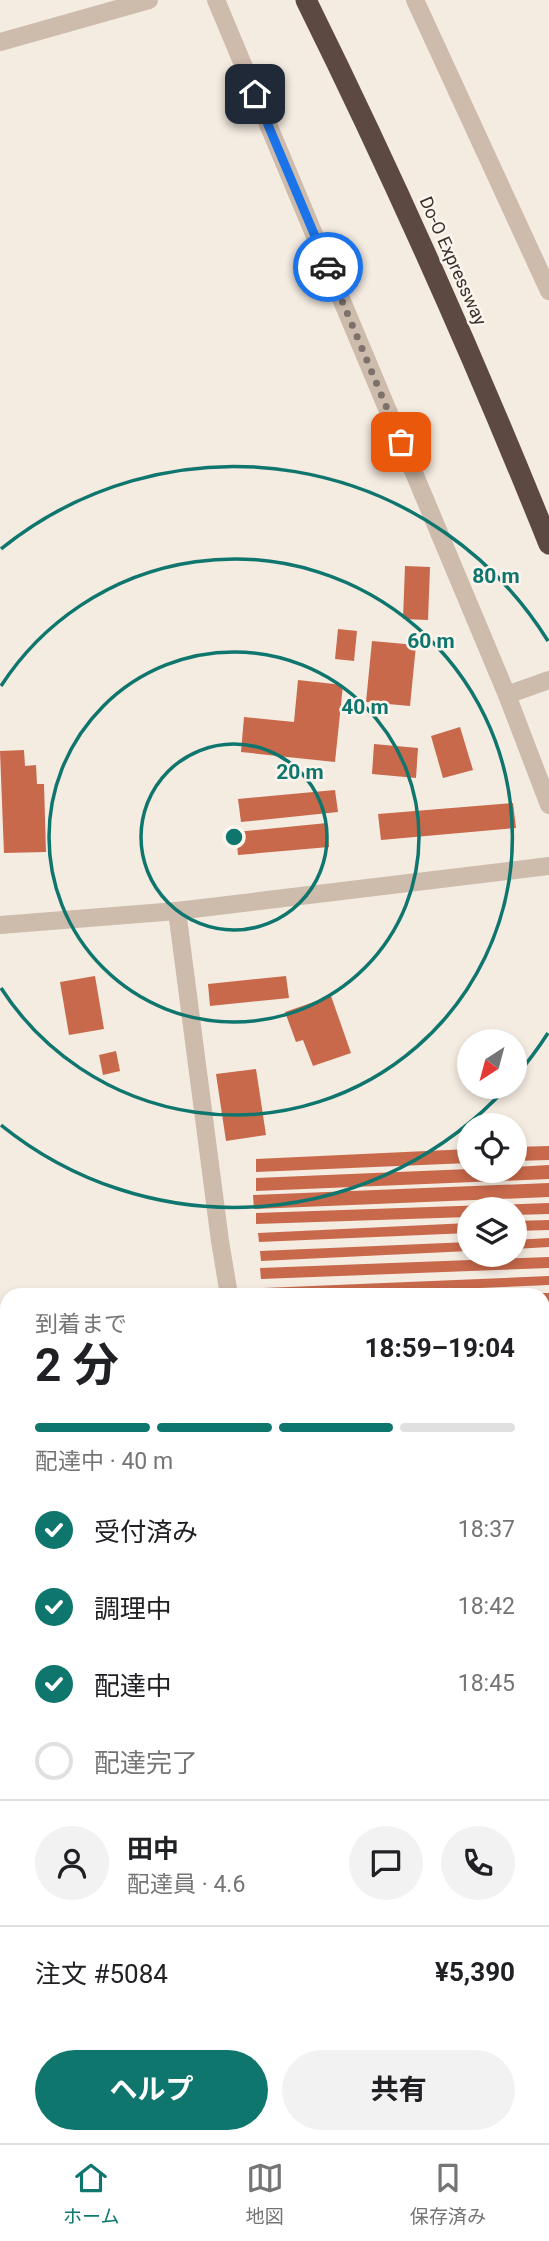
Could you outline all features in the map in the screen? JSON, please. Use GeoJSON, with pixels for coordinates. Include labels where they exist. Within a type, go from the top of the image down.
{"type":"FeatureCollection","features":[{"type":"Feature","properties":{"kind":"highway","name":"Do-O Expressway"},"geometry":{"type":"LineString","coordinates":[[306,0],[444,294],[549,544]]}},
{"type":"Feature","properties":{"kind":"street"},"geometry":{"type":"LineString","coordinates":[[0,42],[149,0]]}},
{"type":"Feature","properties":{"kind":"street"},"geometry":{"type":"LineString","coordinates":[[216,0],[507,695],[549,805]]}},
{"type":"Feature","properties":{"kind":"street"},"geometry":{"type":"LineString","coordinates":[[415,0],[549,291]]}},
{"type":"Feature","properties":{"kind":"street"},"geometry":{"type":"LineString","coordinates":[[507,695],[549,680]]}},
{"type":"Feature","properties":{"kind":"street"},"geometry":{"type":"LineString","coordinates":[[0,925],[177,911],[549,866]]}},
{"type":"Feature","properties":{"kind":"street"},"geometry":{"type":"LineString","coordinates":[[177,911],[228,1288]]}},
{"type":"Feature","properties":{"kind":"building"},"geometry":{"type":"Polygon","coordinates":[[[405,566],[430,567],[428,620],[403,619],[405,566]]]}},
{"type":"Feature","properties":{"kind":"building"},"geometry":{"type":"Polygon","coordinates":[[[338,629],[357,631],[354,661],[335,659],[338,629]]]}},
{"type":"Feature","properties":{"kind":"building"},"geometry":{"type":"Polygon","coordinates":[[[372,641],[416,645],[410,706],[366,702],[372,641]]]}},
{"type":"Feature","properties":{"kind":"building"},"geometry":{"type":"Polygon","coordinates":[[[298,680],[343,685],[335,762],[241,752],[244,717],[294,722],[298,680]]]}},
{"type":"Feature","properties":{"kind":"building"},"geometry":{"type":"Polygon","coordinates":[[[460,727],[473,770],[443,778],[431,736],[460,727]]]}},
{"type":"Feature","properties":{"kind":"building"},"geometry":{"type":"Polygon","coordinates":[[[374,744],[418,748],[416,778],[372,774],[374,744]]]}},
{"type":"Feature","properties":{"kind":"building"},"geometry":{"type":"Polygon","coordinates":[[[24,750],[25,766],[36,765],[37,784],[44,784],[46,852],[4,853],[0,751],[24,750]]]}},
{"type":"Feature","properties":{"kind":"building"},"geometry":{"type":"Polygon","coordinates":[[[335,790],[338,812],[241,822],[238,799],[335,790]]]}},
{"type":"Feature","properties":{"kind":"building"},"geometry":{"type":"Polygon","coordinates":[[[513,803],[516,828],[381,840],[378,814],[513,803]]]}},
{"type":"Feature","properties":{"kind":"building"},"geometry":{"type":"Polygon","coordinates":[[[327,823],[329,847],[238,855],[236,832],[327,823]]]}},
{"type":"Feature","properties":{"kind":"building"},"geometry":{"type":"Polygon","coordinates":[[[95,976],[104,1029],[69,1035],[60,982],[95,976]]]}},
{"type":"Feature","properties":{"kind":"building"},"geometry":{"type":"Polygon","coordinates":[[[286,976],[289,998],[210,1006],[208,984],[286,976]]]}},
{"type":"Feature","properties":{"kind":"building"},"geometry":{"type":"Polygon","coordinates":[[[331,996],[351,1053],[313,1066],[303,1040],[296,1042],[285,1012],[331,996]]]}},
{"type":"Feature","properties":{"kind":"building"},"geometry":{"type":"Polygon","coordinates":[[[116,1051],[120,1071],[103,1075],[99,1055],[116,1051]]]}},
{"type":"Feature","properties":{"kind":"building"},"geometry":{"type":"Polygon","coordinates":[[[256,1069],[266,1135],[226,1141],[216,1074],[256,1069]]]}},
{"type":"Feature","properties":{"kind":"building"},"geometry":{"type":"Polygon","coordinates":[[[549,1146],[549,1160],[527,1161],[527,1147],[549,1146]]]}},
{"type":"Feature","properties":{"kind":"building"},"geometry":{"type":"Polygon","coordinates":[[[457,1150],[457,1164],[256,1172],[256,1159],[457,1150]]]}},
{"type":"Feature","properties":{"kind":"building"},"geometry":{"type":"Polygon","coordinates":[[[549,1165],[549,1179],[527,1180],[527,1166],[549,1165]]]}},
{"type":"Feature","properties":{"kind":"building"},"geometry":{"type":"Polygon","coordinates":[[[457,1170],[457,1183],[256,1191],[256,1178],[457,1170]]]}},
{"type":"Feature","properties":{"kind":"building"},"geometry":{"type":"Polygon","coordinates":[[[549,1183],[549,1197],[457,1197],[457,1201],[254,1209],[253,1195],[549,1183]]]}},
{"type":"Feature","properties":{"kind":"building"},"geometry":{"type":"Polygon","coordinates":[[[549,1203],[549,1214],[527,1215],[527,1204],[549,1203]]]}},
{"type":"Feature","properties":{"kind":"building"},"geometry":{"type":"Polygon","coordinates":[[[457,1206],[457,1217],[256,1224],[256,1213],[457,1206]]]}},
{"type":"Feature","properties":{"kind":"building"},"geometry":{"type":"Polygon","coordinates":[[[549,1220],[549,1230],[527,1231],[527,1221],[549,1220]]]}},
{"type":"Feature","properties":{"kind":"building"},"geometry":{"type":"Polygon","coordinates":[[[457,1224],[457,1234],[259,1242],[258,1233],[457,1224]]]}},
{"type":"Feature","properties":{"kind":"building"},"geometry":{"type":"Polygon","coordinates":[[[549,1238],[549,1247],[527,1248],[527,1239],[549,1238]]]}},
{"type":"Feature","properties":{"kind":"building"},"geometry":{"type":"Polygon","coordinates":[[[457,1243],[457,1252],[261,1261],[260,1251],[457,1243]]]}},
{"type":"Feature","properties":{"kind":"building"},"geometry":{"type":"Polygon","coordinates":[[[549,1257],[549,1268],[261,1279],[260,1268],[457,1261],[457,1267],[527,1267],[527,1258],[549,1257]]]}},
{"type":"Feature","properties":{"kind":"building"},"geometry":{"type":"Polygon","coordinates":[[[549,1276],[549,1285],[478,1288],[264,1288],[549,1276]]]}},
{"type":"Feature","properties":{"kind":"way so far"},"geometry":{"type":"LineString","coordinates":[[328,267],[401,442]]}},
{"type":"Feature","properties":{"kind":"route"},"geometry":{"type":"LineString","coordinates":[[255,94],[328,267]]}}]}
